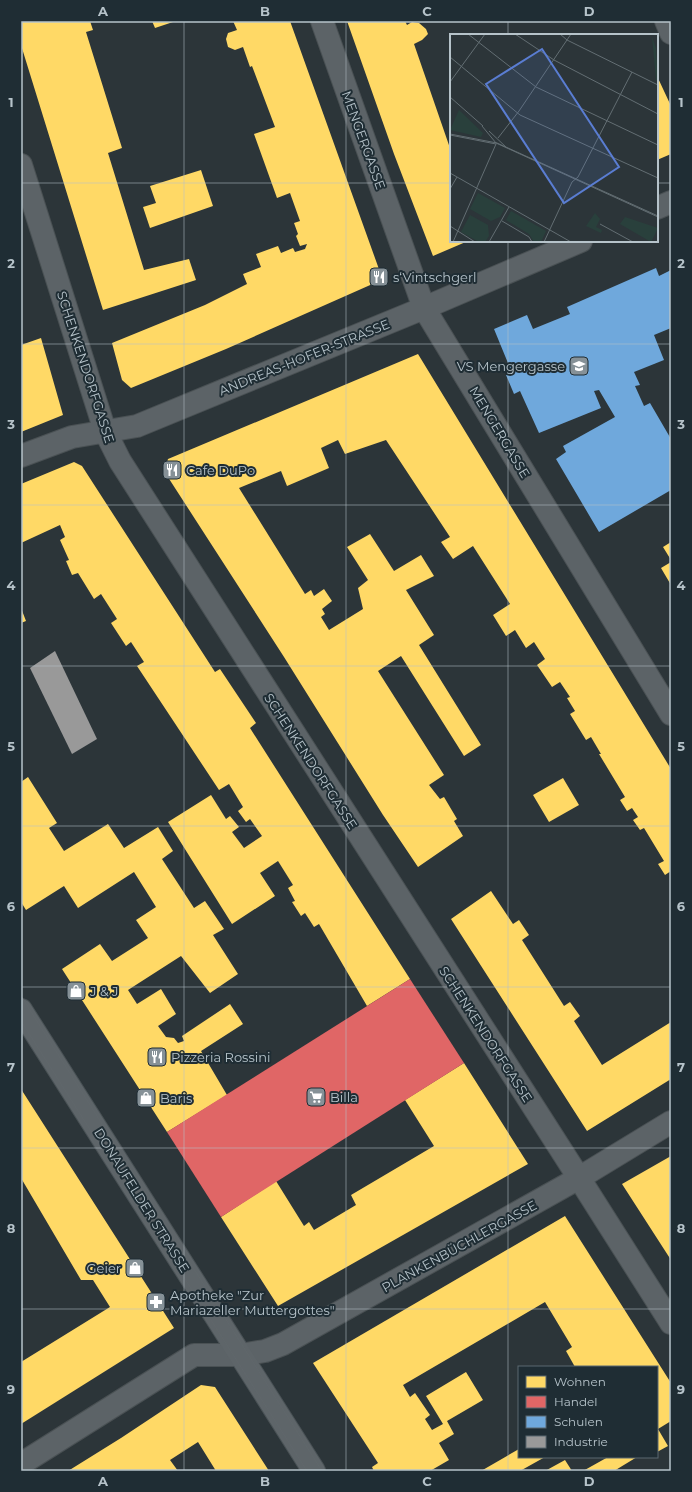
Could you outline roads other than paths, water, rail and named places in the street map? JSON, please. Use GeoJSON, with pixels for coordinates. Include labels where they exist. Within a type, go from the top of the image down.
{"type":"FeatureCollection","features":[{"type":"Feature","properties":{"kind":"main road","name":"DONAUFELDER STRASSE"},"geometry":{"type":"LineString","coordinates":[[21,1010],[314,1471]]}},
{"type":"Feature","properties":{"kind":"street","name":"MENGERGASSE"},"geometry":{"type":"LineString","coordinates":[[322,21],[424,308],[671,714]]}},
{"type":"Feature","properties":{"kind":"street"},"geometry":{"type":"LineString","coordinates":[[666,21],[671,33]]}},
{"type":"Feature","properties":{"kind":"street","name":"SCHENKENDORFGASSE"},"geometry":{"type":"LineString","coordinates":[[21,166],[105,430],[124,468],[671,1324]]}},
{"type":"Feature","properties":{"kind":"street"},"geometry":{"type":"LineString","coordinates":[[658,208],[671,202]]}},
{"type":"Feature","properties":{"kind":"street","name":"ANDREAS-HOFER-STRASSE"},"geometry":{"type":"LineString","coordinates":[[21,456],[72,437],[105,430],[137,426],[424,308],[579,242]]}},
{"type":"Feature","properties":{"kind":"street","name":"PLANKENBÜCHLERGASSE"},"geometry":{"type":"LineString","coordinates":[[21,1464],[194,1355],[240,1355],[264,1351],[283,1344],[579,1178],[671,1122]]}},
{"type":"Feature","properties":{"kind":"tram line"},"geometry":{"type":"LineString","coordinates":[[21,996],[322,1471]]}},
{"type":"Feature","properties":{"kind":"tram line"},"geometry":{"type":"LineString","coordinates":[[21,1021],[307,1471]]}},
{"type":"Feature","properties":{"kind":"place","name":"s‘Vintschgerl"},"geometry":{"type":"Point","coordinates":[379,277]}},
{"type":"Feature","properties":{"kind":"place","name":"VS Mengergasse"},"geometry":{"type":"Point","coordinates":[579,366]}},
{"type":"Feature","properties":{"kind":"place","name":"Cafe DuPo"},"geometry":{"type":"Point","coordinates":[172,470]}},
{"type":"Feature","properties":{"kind":"place","name":"J & J"},"geometry":{"type":"Point","coordinates":[76,991]}},
{"type":"Feature","properties":{"kind":"place","name":"Pizzeria Rossini"},"geometry":{"type":"Point","coordinates":[157,1057]}},
{"type":"Feature","properties":{"kind":"place","name":"Billa"},"geometry":{"type":"Point","coordinates":[316,1097]}},
{"type":"Feature","properties":{"kind":"place","name":"Baris"},"geometry":{"type":"Point","coordinates":[146,1098]}},
{"type":"Feature","properties":{"kind":"place","name":"Geier"},"geometry":{"type":"Point","coordinates":[135,1268]}},
{"type":"Feature","properties":{"kind":"place","name":"Apotheke \"Zur Mariazeller Muttergottes\""},"geometry":{"type":"Point","coordinates":[156,1302]}}]}
